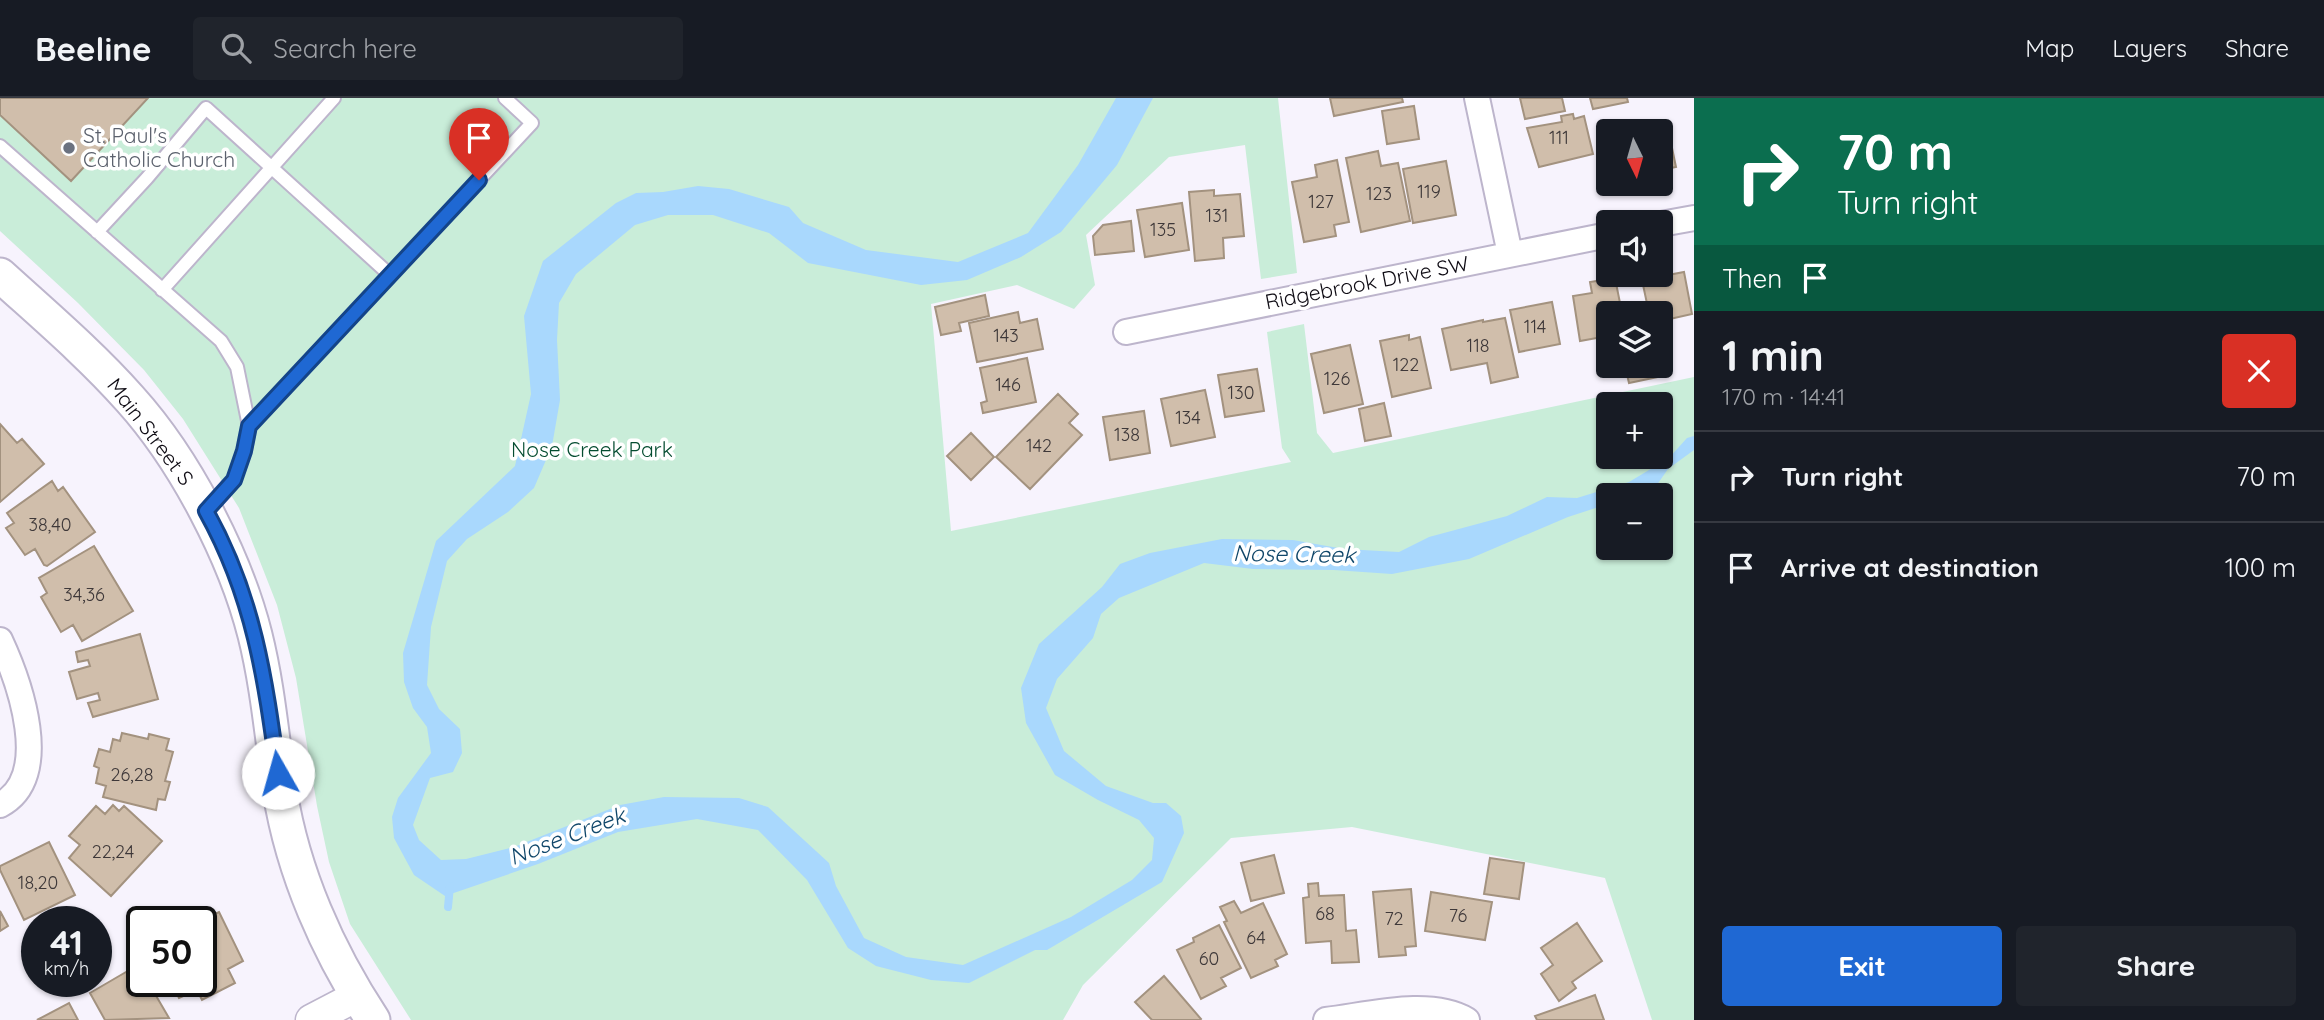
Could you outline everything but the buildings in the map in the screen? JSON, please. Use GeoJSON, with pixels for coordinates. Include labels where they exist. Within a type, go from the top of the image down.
{"type":"FeatureCollection","features":[{"type":"Feature","properties":{"kind":"main road","name":"Main Street S"},"geometry":{"type":"LineString","coordinates":[[0,275],[85,351],[132,401],[180,467],[206,511],[240,585],[255,633],[266,683],[281,793],[306,893],[365,1008]]}},
{"type":"Feature","properties":{"kind":"street"},"geometry":{"type":"LineString","coordinates":[[1477,98],[1510,254]]}},
{"type":"Feature","properties":{"kind":"street"},"geometry":{"type":"LineString","coordinates":[[1673,222],[1694,218]]}},
{"type":"Feature","properties":{"kind":"street","name":"Ridgebrook Drive SW"},"geometry":{"type":"LineString","coordinates":[[1126,332],[1596,237]]}},
{"type":"Feature","properties":{"kind":"street"},"geometry":{"type":"LineString","coordinates":[[0,640],[18,684],[30,754],[25,779],[9,801],[0,805]]}},
{"type":"Feature","properties":{"kind":"street"},"geometry":{"type":"LineString","coordinates":[[311,1020],[365,1008]]}},
{"type":"Feature","properties":{"kind":"street"},"geometry":{"type":"LineString","coordinates":[[1326,1020],[1419,1009],[1458,1014],[1467,1020]]}},
{"type":"Feature","properties":{"kind":"lane"},"geometry":{"type":"LineString","coordinates":[[162,290],[334,98]]}},
{"type":"Feature","properties":{"kind":"lane"},"geometry":{"type":"LineString","coordinates":[[249,426],[532,122],[505,98]]}},
{"type":"Feature","properties":{"kind":"lane"},"geometry":{"type":"LineString","coordinates":[[97,232],[206,108],[390,275]]}},
{"type":"Feature","properties":{"kind":"lane"},"geometry":{"type":"LineString","coordinates":[[0,146],[221,341],[237,367],[249,426],[244,451],[234,480],[206,511]]}},
{"type":"Feature","properties":{"kind":"green space","name":"Nose Creek Park"},"geometry":{"type":"Polygon","coordinates":[[[0,98],[1278,98],[1297,273],[1261,279],[1245,145],[1169,157],[1086,235],[1095,285],[1074,309],[1017,285],[931,304],[951,531],[1291,462],[1282,448],[1267,332],[1304,324],[1317,433],[1333,453],[1596,398],[1596,469],[1673,469],[1673,392],[1623,392],[1694,377],[1694,1020],[1652,1020],[1605,878],[1352,827],[1231,838],[1083,985],[1063,1020],[411,1020],[350,924],[329,862],[296,678],[277,605],[239,508],[183,419],[144,370],[78,303],[0,231],[0,98]]]}},
{"type":"Feature","properties":{"kind":"water","name":"Nose Creek"},"geometry":{"type":"Polygon","coordinates":[[[1116,98],[1153,98],[1117,165],[1061,232],[1021,257],[967,280],[921,285],[808,263],[769,233],[713,215],[668,215],[635,225],[576,274],[559,303],[557,340],[560,400],[552,446],[534,488],[508,512],[467,539],[447,561],[431,627],[427,685],[439,709],[460,729],[462,753],[453,772],[430,778],[413,825],[419,840],[441,860],[466,859],[514,847],[620,805],[664,797],[739,798],[768,807],[829,863],[836,886],[864,938],[906,957],[963,965],[1071,917],[1132,880],[1152,860],[1154,838],[1139,820],[1055,775],[1026,723],[1021,688],[1039,644],[1102,587],[1120,564],[1150,553],[1222,539],[1293,540],[1344,549],[1399,552],[1429,537],[1507,516],[1547,497],[1577,498],[1596,492],[1596,508],[1469,559],[1392,574],[1253,569],[1204,563],[1119,598],[1101,614],[1093,638],[1057,679],[1046,708],[1064,751],[1106,786],[1153,803],[1166,803],[1181,816],[1184,833],[1162,882],[1047,950],[1035,950],[969,983],[931,980],[876,966],[848,948],[807,880],[758,830],[697,819],[618,832],[538,864],[445,896],[414,875],[394,838],[392,817],[398,798],[431,753],[427,727],[413,708],[404,682],[403,653],[436,541],[515,466],[531,394],[524,316],[543,261],[616,203],[636,193],[698,186],[729,189],[789,207],[803,223],[866,250],[958,262],[1028,233],[1078,165],[1116,98]]]}},
{"type":"Feature","properties":{"kind":"water"},"geometry":{"type":"Polygon","coordinates":[[[1694,436],[1694,450],[1673,465],[1673,454],[1687,438],[1694,436]]]}},
{"type":"Feature","properties":{"kind":"water"},"geometry":{"type":"Polygon","coordinates":[[[1651,469],[1668,469],[1658,483],[1626,483],[1651,469]]]}},
{"type":"Feature","properties":{"kind":"waterway"},"geometry":{"type":"LineString","coordinates":[[448,907],[450,886]]}},
{"type":"Feature","properties":{"kind":"place","name":"St. Paul's Catholic Church"},"geometry":{"type":"Point","coordinates":[69,148]}},
{"type":"Feature","properties":{"kind":"route"},"geometry":{"type":"LineString","coordinates":[[278,773],[266,683],[255,633],[240,585],[206,511],[234,480],[249,426],[479,180]]}}]}
